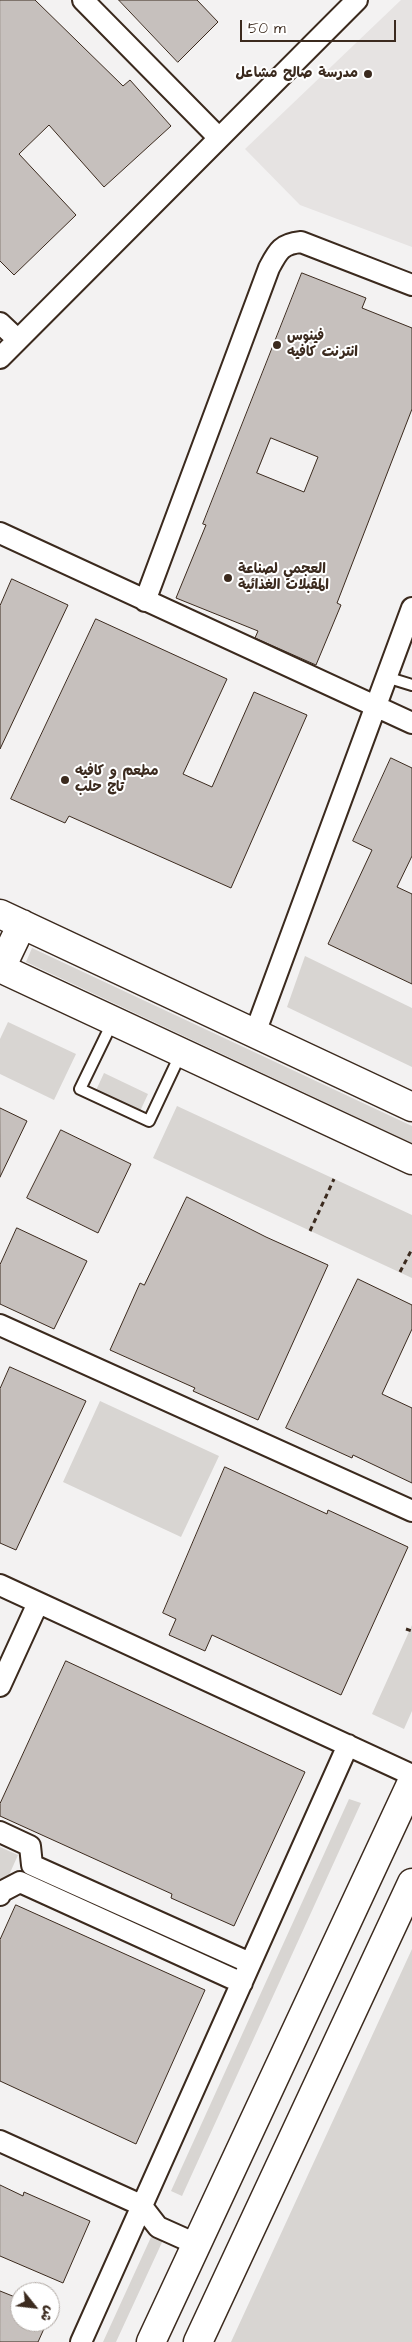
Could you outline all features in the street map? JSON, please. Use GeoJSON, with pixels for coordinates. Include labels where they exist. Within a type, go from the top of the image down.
{"type":"FeatureCollection","features":[{"type":"Feature","properties":{"kind":"main road"},"geometry":{"type":"LineString","coordinates":[[412,1106],[11,919],[1,968],[412,1160]]}},
{"type":"Feature","properties":{"kind":"main road"},"geometry":{"type":"LineString","coordinates":[[151,2342],[412,1782]]}},
{"type":"Feature","properties":{"kind":"main road"},"geometry":{"type":"LineString","coordinates":[[198,2342],[412,1883]]}},
{"type":"Feature","properties":{"kind":"street"},"geometry":{"type":"LineString","coordinates":[[83,0],[218,138]]}},
{"type":"Feature","properties":{"kind":"street"},"geometry":{"type":"LineString","coordinates":[[0,358],[353,2]]}},
{"type":"Feature","properties":{"kind":"street"},"geometry":{"type":"LineString","coordinates":[[145,601],[268,268],[277,252],[288,244],[301,242],[412,286]]}},
{"type":"Feature","properties":{"kind":"street"},"geometry":{"type":"LineString","coordinates":[[0,322],[17,339]]}},
{"type":"Feature","properties":{"kind":"street"},"geometry":{"type":"LineString","coordinates":[[0,533],[412,723]]}},
{"type":"Feature","properties":{"kind":"street"},"geometry":{"type":"LineString","coordinates":[[255,1033],[412,608]]}},
{"type":"Feature","properties":{"kind":"street"},"geometry":{"type":"LineString","coordinates":[[0,1325],[412,1511]]}},
{"type":"Feature","properties":{"kind":"street"},"geometry":{"type":"LineString","coordinates":[[0,1585],[412,1775]]}},
{"type":"Feature","properties":{"kind":"street"},"geometry":{"type":"LineString","coordinates":[[0,1686],[38,1603]]}},
{"type":"Feature","properties":{"kind":"street"},"geometry":{"type":"LineString","coordinates":[[81,2342],[348,1745]]}},
{"type":"Feature","properties":{"kind":"street"},"geometry":{"type":"LineString","coordinates":[[0,1832],[30,1846],[32,1865],[250,1963]]}},
{"type":"Feature","properties":{"kind":"street"},"geometry":{"type":"LineString","coordinates":[[0,1895],[1,1892],[20,1882],[242,1983]]}},
{"type":"Feature","properties":{"kind":"street"},"geometry":{"type":"LineString","coordinates":[[0,2141],[141,2205],[158,2227],[196,2244]]}},
{"type":"Feature","properties":{"kind":"lane"},"geometry":{"type":"LineString","coordinates":[[386,677],[412,685]]}},
{"type":"Feature","properties":{"kind":"lane"},"geometry":{"type":"LineString","coordinates":[[113,1020],[80,1089],[149,1120],[182,1053]]}},
{"type":"Feature","properties":{"kind":"path"},"geometry":{"type":"LineString","coordinates":[[310,1231],[334,1179]]}},
{"type":"Feature","properties":{"kind":"path"},"geometry":{"type":"LineString","coordinates":[[400,1272],[412,1249]]}},
{"type":"Feature","properties":{"kind":"path"},"geometry":{"type":"LineString","coordinates":[[406,1628],[412,1631]]}},
{"type":"Feature","properties":{"kind":"shaded area","name":"مدرسة صالح مشاعل"},"geometry":{"type":"Polygon","coordinates":[[[401,0],[412,0],[412,247],[300,205],[245,149],[401,0]]]}},
{"type":"Feature","properties":{"kind":"shaded area"},"geometry":{"type":"Polygon","coordinates":[[[32,948],[412,1126],[412,1143],[26,962],[32,948]]]}},
{"type":"Feature","properties":{"kind":"shaded area"},"geometry":{"type":"Polygon","coordinates":[[[305,956],[412,1008],[412,1067],[287,1007],[305,956]]]}},
{"type":"Feature","properties":{"kind":"shaded area"},"geometry":{"type":"Polygon","coordinates":[[[8,1022],[76,1054],[54,1100],[0,1074],[0,1039],[8,1022]]]}},
{"type":"Feature","properties":{"kind":"shaded area"},"geometry":{"type":"Polygon","coordinates":[[[104,1073],[148,1094],[136,1120],[92,1099],[104,1073]]]}},
{"type":"Feature","properties":{"kind":"shaded area"},"geometry":{"type":"Polygon","coordinates":[[[177,1106],[412,1215],[412,1278],[153,1158],[177,1106]]]}},
{"type":"Feature","properties":{"kind":"shaded area"},"geometry":{"type":"Polygon","coordinates":[[[100,1401],[219,1456],[181,1537],[63,1482],[100,1401]]]}},
{"type":"Feature","properties":{"kind":"shaded area"},"geometry":{"type":"Polygon","coordinates":[[[412,1625],[412,1711],[404,1729],[372,1714],[412,1625]]]}},
{"type":"Feature","properties":{"kind":"shaded area"},"geometry":{"type":"Polygon","coordinates":[[[349,1799],[361,1803],[182,2196],[171,2191],[349,1799]]]}},
{"type":"Feature","properties":{"kind":"shaded area"},"geometry":{"type":"Polygon","coordinates":[[[0,1847],[18,1855],[1,1893],[0,1892],[0,1847]]]}},
{"type":"Feature","properties":{"kind":"shaded area"},"geometry":{"type":"Polygon","coordinates":[[[412,1949],[412,2342],[231,2342],[412,1949]]]}},
{"type":"Feature","properties":{"kind":"shaded area"},"geometry":{"type":"Polygon","coordinates":[[[152,2235],[164,2238],[116,2342],[103,2342],[152,2235]]]}},
{"type":"Feature","properties":{"kind":"building"},"geometry":{"type":"Polygon","coordinates":[[[0,0],[35,0],[123,86],[130,80],[171,126],[104,187],[49,125],[19,154],[76,215],[14,275],[0,261],[0,0]]]}},
{"type":"Feature","properties":{"kind":"building"},"geometry":{"type":"Polygon","coordinates":[[[119,0],[197,0],[218,22],[178,62],[119,0]]]}},
{"type":"Feature","properties":{"kind":"building"},"geometry":{"type":"Polygon","coordinates":[[[302,273],[366,298],[362,308],[412,328],[412,409],[337,603],[341,605],[316,665],[255,638],[258,631],[176,598],[206,525],[203,524],[302,273]],[[271,438],[257,473],[304,492],[318,457],[271,438]]]}},
{"type":"Feature","properties":{"kind":"building"},"geometry":{"type":"Polygon","coordinates":[[[12,579],[68,605],[0,749],[0,606],[12,579]]]}},
{"type":"Feature","properties":{"kind":"building"},"geometry":{"type":"Polygon","coordinates":[[[96,619],[227,679],[183,774],[212,787],[254,692],[307,715],[231,888],[69,816],[65,823],[11,799],[96,619]]]}},
{"type":"Feature","properties":{"kind":"building"},"geometry":{"type":"Polygon","coordinates":[[[391,758],[412,768],[412,856],[397,887],[412,894],[412,984],[328,944],[372,850],[353,841],[391,758]]]}},
{"type":"Feature","properties":{"kind":"building"},"geometry":{"type":"Polygon","coordinates":[[[0,1108],[27,1121],[0,1177],[0,1108]]]}},
{"type":"Feature","properties":{"kind":"building"},"geometry":{"type":"Polygon","coordinates":[[[61,1130],[131,1164],[98,1233],[27,1198],[61,1130]]]}},
{"type":"Feature","properties":{"kind":"building"},"geometry":{"type":"Polygon","coordinates":[[[187,1197],[266,1237],[328,1265],[258,1420],[193,1391],[195,1388],[110,1350],[140,1283],[144,1285],[187,1197]]]}},
{"type":"Feature","properties":{"kind":"building"},"geometry":{"type":"Polygon","coordinates":[[[17,1228],[87,1261],[54,1329],[0,1304],[0,1265],[17,1228]]]}},
{"type":"Feature","properties":{"kind":"building"},"geometry":{"type":"Polygon","coordinates":[[[358,1279],[412,1305],[412,1329],[382,1394],[412,1408],[412,1483],[353,1455],[352,1458],[286,1428],[358,1279]]]}},
{"type":"Feature","properties":{"kind":"building"},"geometry":{"type":"Polygon","coordinates":[[[10,1367],[86,1401],[16,1550],[0,1543],[0,1389],[10,1367]]]}},
{"type":"Feature","properties":{"kind":"building"},"geometry":{"type":"Polygon","coordinates":[[[225,1467],[327,1514],[328,1510],[408,1547],[341,1695],[212,1635],[205,1651],[169,1635],[176,1619],[163,1613],[225,1467]]]}},
{"type":"Feature","properties":{"kind":"building"},"geometry":{"type":"Polygon","coordinates":[[[66,1661],[305,1772],[234,1926],[171,1898],[172,1894],[0,1816],[0,1804],[66,1661]]]}},
{"type":"Feature","properties":{"kind":"building"},"geometry":{"type":"Polygon","coordinates":[[[16,1905],[205,1990],[136,2144],[0,2081],[0,1940],[16,1905]]]}},
{"type":"Feature","properties":{"kind":"building"},"geometry":{"type":"Polygon","coordinates":[[[0,2185],[23,2196],[24,2192],[90,2221],[63,2283],[0,2256],[0,2185]]]}},
{"type":"Feature","properties":{"kind":"building"},"geometry":{"type":"Polygon","coordinates":[[[0,2291],[10,2295],[10,2332],[42,2332],[38,2342],[0,2342],[0,2291]]]}},
{"type":"Feature","properties":{"kind":"place","name":"مدرسة صالح مشاعل"},"geometry":{"type":"Point","coordinates":[368,74]}},
{"type":"Feature","properties":{"kind":"place","name":"فينوس انترنت كافيه"},"geometry":{"type":"Point","coordinates":[277,345]}},
{"type":"Feature","properties":{"kind":"place","name":"العجمي لصناعة المقبلات الغذائية"},"geometry":{"type":"Point","coordinates":[228,578]}},
{"type":"Feature","properties":{"kind":"place","name":"مطعم و كافيه تاج حلب"},"geometry":{"type":"Point","coordinates":[65,780]}}]}
